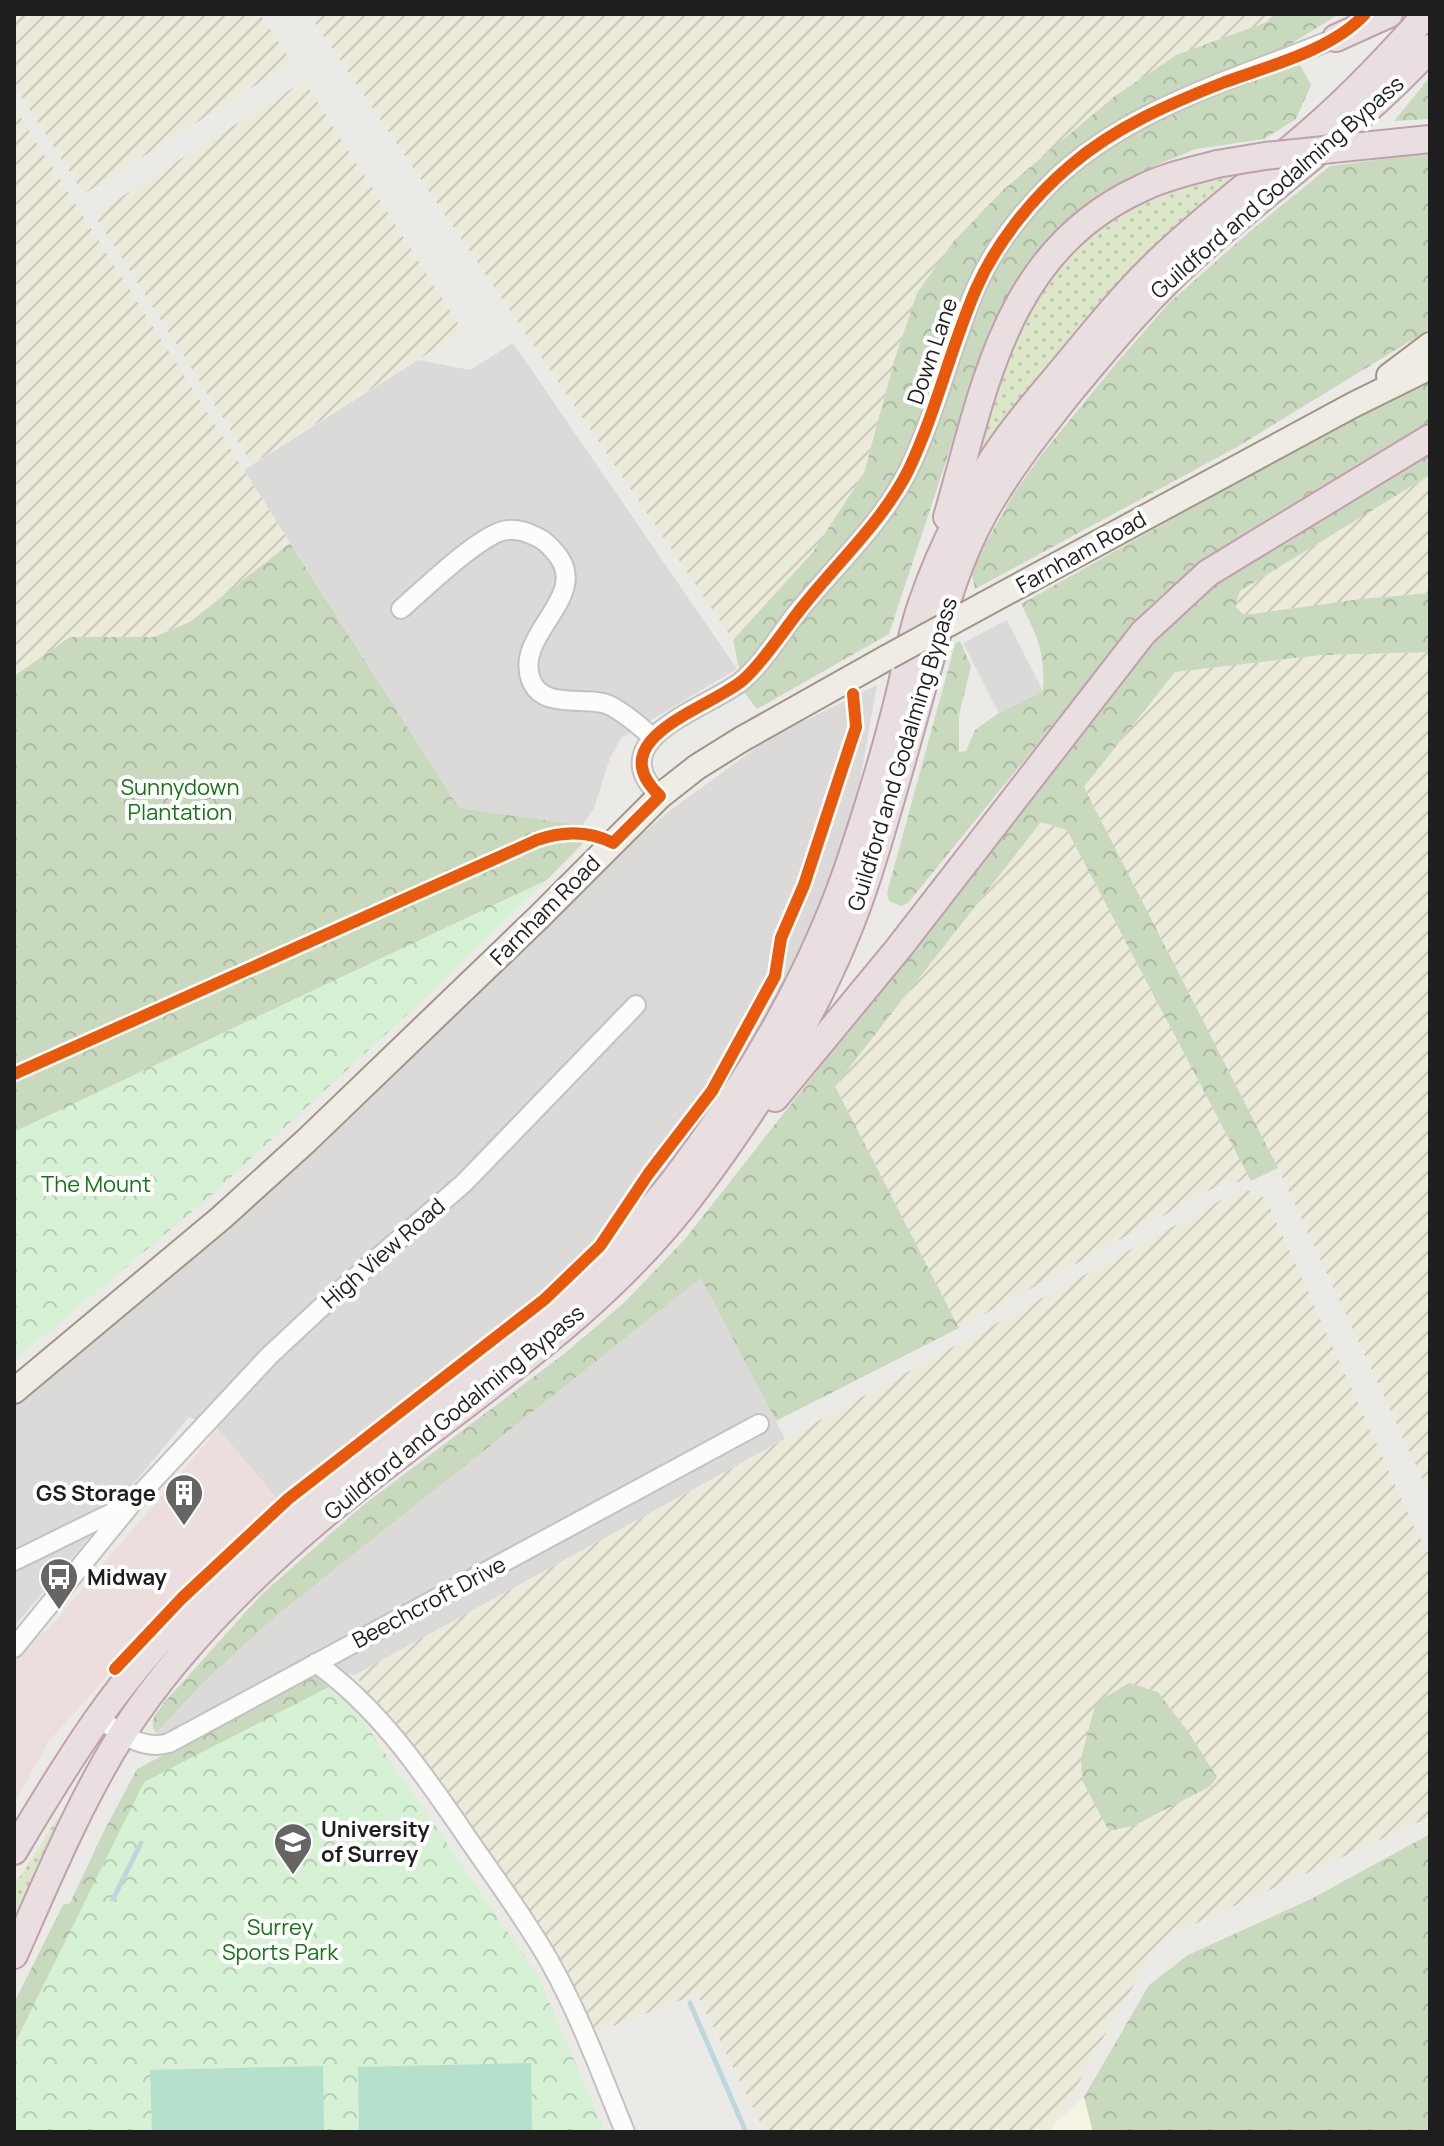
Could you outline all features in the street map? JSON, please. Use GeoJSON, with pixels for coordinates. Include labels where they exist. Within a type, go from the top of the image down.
{"type":"FeatureCollection","features":[{"type":"Feature","properties":{"kind":"highway"},"geometry":{"type":"LineString","coordinates":[[1336,38],[1389,14]]}},
{"type":"Feature","properties":{"kind":"highway","name":"Guildford and Godalming Bypass"},"geometry":{"type":"LineString","coordinates":[[14,1851],[46,1795],[98,1718],[162,1638],[259,1540],[357,1458],[530,1326],[609,1254],[678,1175],[775,1027],[835,902],[883,753],[922,601],[964,507],[995,454],[1132,289],[1196,227],[1316,128],[1371,75],[1427,14]]}},
{"type":"Feature","properties":{"kind":"highway","name":"Guildford and Godalming Bypass"},"geometry":{"type":"LineString","coordinates":[[14,1955],[68,1834],[123,1734],[157,1686],[195,1641],[248,1584],[353,1491],[571,1322],[659,1233],[711,1169],[776,1073],[807,1018],[846,935],[877,847],[946,604],[980,521],[1010,470],[1086,372],[1161,287],[1203,247],[1355,122],[1430,48]]}},
{"type":"Feature","properties":{"kind":"highway"},"geometry":{"type":"LineString","coordinates":[[922,601],[998,344],[1017,303],[1062,245],[1111,205],[1155,182],[1217,164],[1430,139]]}},
{"type":"Feature","properties":{"kind":"highway"},"geometry":{"type":"LineString","coordinates":[[711,1169],[824,1041],[1153,623],[1208,573],[1430,438]]}},
{"type":"Feature","properties":{"kind":"main road","name":"Farnham Road"},"geometry":{"type":"LineString","coordinates":[[1353,405],[1430,345]]}},
{"type":"Feature","properties":{"kind":"main road","name":"Farnham Road"},"geometry":{"type":"LineString","coordinates":[[14,1391],[221,1218],[306,1141],[660,796],[697,767],[985,604],[1353,405],[1430,367]]}},
{"type":"Feature","properties":{"kind":"street","name":"Down Lane"},"geometry":{"type":"LineString","coordinates":[[653,738],[674,721],[749,675],[780,632],[881,515],[906,474],[925,432],[976,287],[1012,229],[1051,184],[1100,142],[1155,112],[1336,38],[1365,14]]}},
{"type":"Feature","properties":{"kind":"street"},"geometry":{"type":"LineString","coordinates":[[401,609],[487,536],[505,530],[524,531],[542,539],[563,562],[568,579],[533,646],[529,662],[532,682],[546,695],[560,700],[605,703],[623,713],[653,738],[644,751],[642,769],[647,782],[660,796]]}},
{"type":"Feature","properties":{"kind":"street","name":"High View Road"},"geometry":{"type":"LineString","coordinates":[[14,1648],[132,1503],[269,1356],[464,1183],[636,1005]]}},
{"type":"Feature","properties":{"kind":"street","name":"Beechcroft Drive"},"geometry":{"type":"LineString","coordinates":[[98,1718],[146,1745],[157,1747],[169,1743],[759,1424]]}},
{"type":"Feature","properties":{"kind":"street","name":"High View Road"},"geometry":{"type":"LineString","coordinates":[[14,1561],[132,1503]]}},
{"type":"Feature","properties":{"kind":"street"},"geometry":{"type":"LineString","coordinates":[[67,1535],[78,1544],[85,1560]]}},
{"type":"Feature","properties":{"kind":"street"},"geometry":{"type":"LineString","coordinates":[[316,1663],[348,1686],[408,1752],[520,1916],[550,1963],[576,2014],[625,2132]]}},
{"type":"Feature","properties":{"kind":"shaded area"},"geometry":{"type":"Polygon","coordinates":[[[14,14],[260,14],[292,62],[84,194],[14,85],[14,14]]]}},
{"type":"Feature","properties":{"kind":"shaded area"},"geometry":{"type":"Polygon","coordinates":[[[309,14],[1274,14],[1267,22],[1176,55],[1115,96],[1003,190],[953,242],[917,294],[895,358],[864,473],[813,552],[733,640],[309,14]]]}},
{"type":"Feature","properties":{"kind":"shaded area"},"geometry":{"type":"Polygon","coordinates":[[[304,81],[463,331],[252,464],[94,214],[304,81]]]}},
{"type":"Feature","properties":{"kind":"shaded area"},"geometry":{"type":"Polygon","coordinates":[[[14,107],[290,543],[190,622],[154,637],[70,637],[14,676],[14,107]]]}},
{"type":"Feature","properties":{"kind":"shaded area"},"geometry":{"type":"Polygon","coordinates":[[[513,343],[737,669],[621,738],[610,758],[594,808],[582,826],[459,808],[244,470],[418,360],[470,370],[513,343]]]}},
{"type":"Feature","properties":{"kind":"shaded area"},"geometry":{"type":"Polygon","coordinates":[[[1430,475],[1430,593],[1244,615],[1235,607],[1239,591],[1430,475]]]}},
{"type":"Feature","properties":{"kind":"shaded area"},"geometry":{"type":"Polygon","coordinates":[[[1007,620],[1043,691],[999,713],[963,643],[1007,620]]]}},
{"type":"Feature","properties":{"kind":"shaded area"},"geometry":{"type":"Polygon","coordinates":[[[1430,652],[1430,1496],[1278,1168],[1084,787],[1174,672],[1323,655],[1430,652]]]}},
{"type":"Feature","properties":{"kind":"shaded area"},"geometry":{"type":"Polygon","coordinates":[[[877,685],[856,804],[825,898],[795,968],[761,1032],[658,1177],[543,1295],[279,1501],[218,1429],[189,1417],[14,1627],[14,1405],[258,1201],[531,941],[615,856],[672,809],[768,739],[877,685]]]}},
{"type":"Feature","properties":{"kind":"shaded area"},"geometry":{"type":"Polygon","coordinates":[[[1041,822],[1067,830],[1251,1181],[1223,1183],[959,1328],[835,1086],[1041,822]]]}},
{"type":"Feature","properties":{"kind":"shaded area"},"geometry":{"type":"Polygon","coordinates":[[[1243,1188],[1266,1199],[1430,1556],[1430,1817],[1177,1932],[1158,1946],[1119,2009],[1061,2115],[1047,2132],[765,2132],[697,1994],[584,2037],[553,1971],[355,1675],[1243,1188]]]}},
{"type":"Feature","properties":{"kind":"shaded area"},"geometry":{"type":"Polygon","coordinates":[[[702,1277],[785,1439],[355,1675],[320,1670],[183,1743],[156,1733],[206,1680],[276,1616],[702,1277]]]}},
{"type":"Feature","properties":{"kind":"shaded area"},"geometry":{"type":"Polygon","coordinates":[[[218,1429],[279,1501],[180,1595],[49,1741],[14,1804],[14,1662],[28,1644],[49,1628],[218,1429]]]}},
{"type":"Feature","properties":{"kind":"shaded area"},"geometry":{"type":"Polygon","coordinates":[[[1084,2097],[1093,2132],[1047,2132],[1054,2124],[1084,2097]]]}},
{"type":"Feature","properties":{"kind":"green space"},"geometry":{"type":"Polygon","coordinates":[[[1274,14],[1339,14],[1289,45],[1311,85],[1296,119],[1264,139],[1196,149],[1152,167],[1096,199],[1048,238],[1013,284],[990,328],[889,634],[757,709],[744,692],[733,640],[813,552],[864,473],[895,358],[917,293],[953,242],[1003,190],[1115,96],[1176,55],[1267,22],[1274,14]]]}},
{"type":"Feature","properties":{"kind":"green space"},"geometry":{"type":"Polygon","coordinates":[[[1430,77],[1430,119],[1394,121],[1430,77]]]}},
{"type":"Feature","properties":{"kind":"green space"},"geometry":{"type":"Polygon","coordinates":[[[1430,153],[1430,329],[1237,447],[975,589],[971,569],[1013,495],[1041,455],[1169,303],[1330,166],[1430,153]]]}},
{"type":"Feature","properties":{"kind":"green space"},"geometry":{"type":"Polygon","coordinates":[[[1238,176],[969,472],[991,394],[1014,340],[1034,302],[1058,270],[1085,242],[1116,219],[1151,201],[1192,186],[1238,176]]]}},
{"type":"Feature","properties":{"kind":"green space"},"geometry":{"type":"Polygon","coordinates":[[[1430,374],[1430,425],[1164,593],[1150,606],[908,903],[901,906],[889,901],[887,893],[955,644],[960,641],[971,666],[959,715],[959,752],[966,751],[975,730],[999,713],[1043,691],[1039,646],[1021,604],[1430,374]]]}},
{"type":"Feature","properties":{"kind":"green space"},"geometry":{"type":"Polygon","coordinates":[[[1430,443],[1430,475],[1240,591],[1235,606],[1244,615],[1430,593],[1430,652],[1322,655],[1175,672],[1084,787],[1278,1168],[1251,1181],[1067,830],[1041,822],[835,1086],[959,1328],[776,1421],[701,1278],[276,1616],[206,1680],[156,1733],[153,1721],[163,1704],[261,1595],[362,1506],[564,1354],[625,1302],[685,1239],[1107,693],[1197,591],[1430,443]]]}},
{"type":"Feature","properties":{"kind":"green space","name":"Sunnydown Plantation"},"geometry":{"type":"Polygon","coordinates":[[[290,543],[459,808],[598,828],[547,880],[14,1132],[14,676],[70,637],[154,637],[190,622],[290,543]]]}},
{"type":"Feature","properties":{"kind":"green space","name":"The Mount"},"geometry":{"type":"Polygon","coordinates":[[[547,880],[411,1011],[207,1199],[14,1361],[14,1132],[547,880]]]}},
{"type":"Feature","properties":{"kind":"green space"},"geometry":{"type":"Polygon","coordinates":[[[315,1675],[332,1690],[14,2108],[14,2003],[63,1905],[70,1903],[137,1769],[315,1675]]]}},
{"type":"Feature","properties":{"kind":"green space"},"geometry":{"type":"Polygon","coordinates":[[[1129,1683],[1158,1692],[1217,1777],[1211,1786],[1133,1826],[1109,1831],[1082,1780],[1081,1758],[1095,1706],[1129,1683]]]}},
{"type":"Feature","properties":{"kind":"green space","name":"Surrey Sports Park"},"geometry":{"type":"Polygon","coordinates":[[[329,1687],[359,1715],[538,1976],[605,2132],[14,2132],[14,2045],[144,1782],[329,1687]]]}},
{"type":"Feature","properties":{"kind":"green space"},"geometry":{"type":"Polygon","coordinates":[[[57,1819],[61,1821],[14,1925],[14,1886],[57,1819]]]}},
{"type":"Feature","properties":{"kind":"green space"},"geometry":{"type":"Polygon","coordinates":[[[1430,1834],[1430,2132],[1093,2132],[1084,2097],[1149,1985],[1188,1955],[1311,1899],[1430,1834]]]}},
{"type":"Feature","properties":{"kind":"green space"},"geometry":{"type":"Polygon","coordinates":[[[531,2063],[532,2132],[359,2132],[358,2067],[531,2063]]]}},
{"type":"Feature","properties":{"kind":"green space"},"geometry":{"type":"Polygon","coordinates":[[[323,2066],[324,2132],[152,2132],[150,2070],[323,2066]]]}},
{"type":"Feature","properties":{"kind":"waterway"},"geometry":{"type":"LineString","coordinates":[[113,1899],[141,1843]]}},
{"type":"Feature","properties":{"kind":"waterway"},"geometry":{"type":"LineString","coordinates":[[690,2003],[746,2132]]}},
{"type":"Feature","properties":{"kind":"cycle path"},"geometry":{"type":"LineString","coordinates":[[14,1074],[537,840],[575,833],[613,843],[660,796],[644,776],[642,757],[651,741],[666,727],[728,691],[751,672],[898,489],[927,427],[976,289],[994,255],[1029,207],[1088,151],[1144,117],[1184,98],[1318,47],[1351,27],[1365,14]]}},
{"type":"Feature","properties":{"kind":"cycle path"},"geometry":{"type":"LineString","coordinates":[[115,1669],[182,1598],[288,1499],[545,1299],[600,1246],[649,1173],[712,1091],[775,976],[781,938],[804,885],[856,727],[853,694]]}},
{"type":"Feature","properties":{"kind":"place","name":"GS Storage"},"geometry":{"type":"Point","coordinates":[184,1527]}},
{"type":"Feature","properties":{"kind":"place","name":"Midway"},"geometry":{"type":"Point","coordinates":[59,1611]}},
{"type":"Feature","properties":{"kind":"place","name":"University of Surrey"},"geometry":{"type":"Point","coordinates":[293,1876]}}]}
